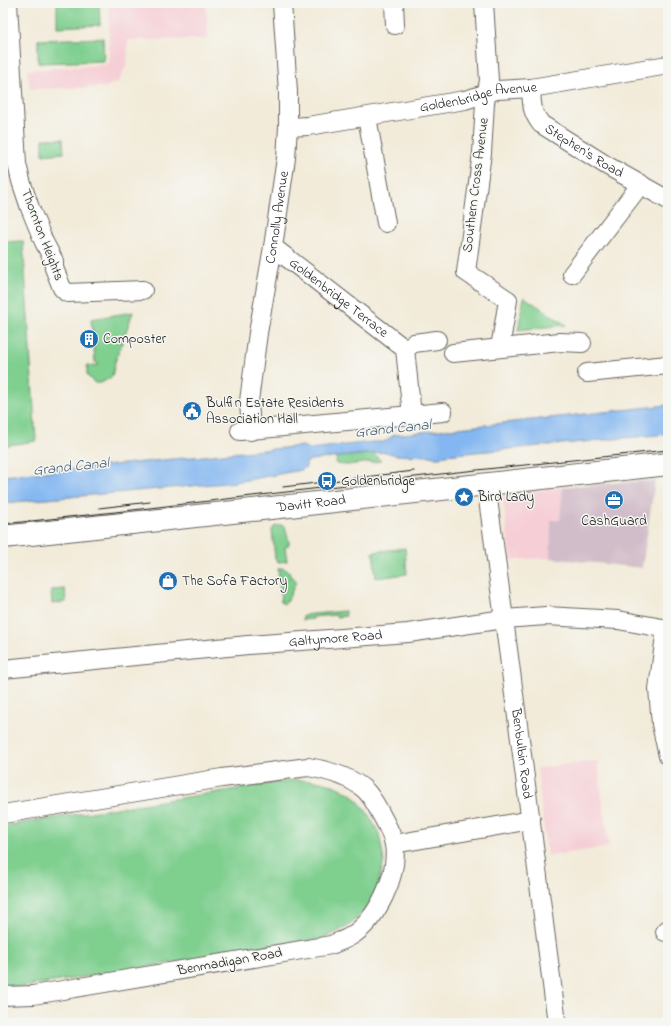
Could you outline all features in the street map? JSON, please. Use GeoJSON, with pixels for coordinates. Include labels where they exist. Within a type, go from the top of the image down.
{"type":"FeatureCollection","features":[{"type":"Feature","properties":{"kind":"main road","name":"Davitt Road"},"geometry":{"type":"LineString","coordinates":[[3,537],[301,506],[668,464]]}},
{"type":"Feature","properties":{"kind":"street","name":"Thornton Heights"},"geometry":{"type":"LineString","coordinates":[[8,3],[16,146],[21,181],[44,242],[54,261],[54,268],[62,288],[67,293],[143,290]]}},
{"type":"Feature","properties":{"kind":"street","name":"Connolly Avenue"},"geometry":{"type":"LineString","coordinates":[[282,3],[288,92],[286,158],[249,401],[246,431],[412,415]]}},
{"type":"Feature","properties":{"kind":"street"},"geometry":{"type":"LineString","coordinates":[[394,3],[394,25]]}},
{"type":"Feature","properties":{"kind":"street","name":"Southern Cross Avenue"},"geometry":{"type":"LineString","coordinates":[[484,3],[489,80],[482,153],[466,272],[508,300],[500,348]]}},
{"type":"Feature","properties":{"kind":"street","name":"Goldenbridge Avenue"},"geometry":{"type":"LineString","coordinates":[[288,127],[308,126],[465,100],[497,90],[530,88],[668,65]]}},
{"type":"Feature","properties":{"kind":"street","name":"Stephen's Road"},"geometry":{"type":"LineString","coordinates":[[530,88],[534,116],[541,124],[606,165],[668,200]]}},
{"type":"Feature","properties":{"kind":"street"},"geometry":{"type":"LineString","coordinates":[[367,117],[386,223]]}},
{"type":"Feature","properties":{"kind":"street","name":"Stephen's Road"},"geometry":{"type":"LineString","coordinates":[[572,274],[641,184]]}},
{"type":"Feature","properties":{"kind":"street","name":"Goldenbridge Terrace"},"geometry":{"type":"LineString","coordinates":[[273,247],[405,349]]}},
{"type":"Feature","properties":{"kind":"street"},"geometry":{"type":"LineString","coordinates":[[436,340],[414,343],[405,349],[412,415],[443,412]]}},
{"type":"Feature","properties":{"kind":"street"},"geometry":{"type":"LineString","coordinates":[[453,354],[560,342],[582,343]]}},
{"type":"Feature","properties":{"kind":"street"},"geometry":{"type":"LineString","coordinates":[[587,373],[668,365]]}},
{"type":"Feature","properties":{"kind":"street","name":"Benbulbin Road"},"geometry":{"type":"LineString","coordinates":[[486,484],[557,1023]]}},
{"type":"Feature","properties":{"kind":"street","name":"Galtymore Road"},"geometry":{"type":"LineString","coordinates":[[3,669],[248,645],[408,633],[504,619],[546,616],[618,620],[667,628]]}},
{"type":"Feature","properties":{"kind":"street"},"geometry":{"type":"LineString","coordinates":[[667,628],[658,689],[661,724],[668,756]]}},
{"type":"Feature","properties":{"kind":"street","name":"Benmadigan Road"},"geometry":{"type":"LineString","coordinates":[[3,814],[222,778],[308,767],[319,769],[353,781],[365,789],[379,810],[394,844],[393,870],[387,890],[378,907],[367,923],[350,937],[331,945],[33,995],[3,996]]}},
{"type":"Feature","properties":{"kind":"street"},"geometry":{"type":"LineString","coordinates":[[394,844],[531,820]]}},
{"type":"Feature","properties":{"kind":"shaded area"},"geometry":{"type":"Polygon","coordinates":[[[109,3],[206,3],[208,39],[128,40],[127,64],[119,81],[106,87],[30,89],[27,70],[103,65],[109,62],[109,3]]]}},
{"type":"Feature","properties":{"kind":"shaded area"},"geometry":{"type":"Polygon","coordinates":[[[655,480],[642,568],[550,558],[551,520],[560,520],[563,487],[655,480]]]}},
{"type":"Feature","properties":{"kind":"shaded area"},"geometry":{"type":"Polygon","coordinates":[[[563,487],[560,520],[551,520],[550,558],[510,560],[503,496],[563,487]]]}},
{"type":"Feature","properties":{"kind":"shaded area"},"geometry":{"type":"Polygon","coordinates":[[[597,761],[609,847],[547,856],[537,768],[597,761]]]}},
{"type":"Feature","properties":{"kind":"green space"},"geometry":{"type":"Polygon","coordinates":[[[57,3],[99,3],[100,25],[57,27],[57,3]]]}},
{"type":"Feature","properties":{"kind":"green space"},"geometry":{"type":"Polygon","coordinates":[[[103,38],[104,61],[38,63],[38,40],[103,38]]]}},
{"type":"Feature","properties":{"kind":"green space"},"geometry":{"type":"Polygon","coordinates":[[[43,139],[63,139],[64,153],[43,155],[43,139]]]}},
{"type":"Feature","properties":{"kind":"green space"},"geometry":{"type":"Polygon","coordinates":[[[23,241],[36,441],[3,446],[3,242],[23,241]]]}},
{"type":"Feature","properties":{"kind":"green space"},"geometry":{"type":"Polygon","coordinates":[[[524,297],[566,325],[518,330],[524,297]]]}},
{"type":"Feature","properties":{"kind":"green space"},"geometry":{"type":"Polygon","coordinates":[[[133,312],[115,362],[112,377],[101,383],[95,383],[87,376],[87,366],[98,365],[98,363],[95,362],[91,319],[133,312]]]}},
{"type":"Feature","properties":{"kind":"green space"},"geometry":{"type":"Polygon","coordinates":[[[372,452],[381,461],[347,465],[336,464],[337,455],[372,452]]]}},
{"type":"Feature","properties":{"kind":"green space"},"geometry":{"type":"Polygon","coordinates":[[[282,525],[285,527],[289,545],[285,547],[287,561],[279,562],[275,558],[272,530],[275,526],[282,525]]]}},
{"type":"Feature","properties":{"kind":"green space"},"geometry":{"type":"Polygon","coordinates":[[[405,548],[407,574],[376,578],[373,552],[405,548]]]}},
{"type":"Feature","properties":{"kind":"green space"},"geometry":{"type":"Polygon","coordinates":[[[282,568],[289,571],[290,576],[295,579],[296,582],[287,602],[283,604],[281,602],[278,569],[282,568]]]}},
{"type":"Feature","properties":{"kind":"green space"},"geometry":{"type":"Polygon","coordinates":[[[65,589],[66,602],[52,604],[51,590],[65,589]]]}},
{"type":"Feature","properties":{"kind":"green space"},"geometry":{"type":"Polygon","coordinates":[[[345,611],[346,616],[337,617],[336,615],[313,617],[313,619],[303,620],[303,615],[345,611]]]}},
{"type":"Feature","properties":{"kind":"green space"},"geometry":{"type":"Polygon","coordinates":[[[294,780],[316,781],[333,785],[353,795],[367,812],[379,833],[384,861],[378,886],[367,909],[347,927],[322,939],[22,987],[3,987],[3,826],[294,780]]]}},
{"type":"Feature","properties":{"kind":"water"},"geometry":{"type":"Polygon","coordinates":[[[668,405],[668,434],[445,455],[440,458],[431,456],[396,455],[386,452],[311,460],[306,463],[306,467],[301,470],[236,482],[3,503],[3,476],[303,446],[309,449],[384,442],[394,435],[668,405]]]}},
{"type":"Feature","properties":{"kind":"tram line"},"geometry":{"type":"LineString","coordinates":[[3,524],[458,472],[668,450]]}},
{"type":"Feature","properties":{"kind":"tram line"},"geometry":{"type":"LineString","coordinates":[[283,487],[414,471]]}},
{"type":"Feature","properties":{"kind":"tram line"},"geometry":{"type":"LineString","coordinates":[[99,508],[150,502]]}},
{"type":"Feature","properties":{"kind":"place","name":"Composter"},"geometry":{"type":"Point","coordinates":[89,339]}},
{"type":"Feature","properties":{"kind":"place","name":"Bulfin Estate Residents Association Hall"},"geometry":{"type":"Point","coordinates":[192,411]}},
{"type":"Feature","properties":{"kind":"place","name":"Goldenbridge"},"geometry":{"type":"Point","coordinates":[327,481]}},
{"type":"Feature","properties":{"kind":"place","name":"Bird Lady"},"geometry":{"type":"Point","coordinates":[464,497]}},
{"type":"Feature","properties":{"kind":"place","name":"CashGuard"},"geometry":{"type":"Point","coordinates":[614,500]}},
{"type":"Feature","properties":{"kind":"place","name":"The Sofa Factory"},"geometry":{"type":"Point","coordinates":[168,581]}},
{"type":"Feature","properties":{"kind":"water label","name":"Grand Canal"},"geometry":{"type":"Point","coordinates":[393,429]}},
{"type":"Feature","properties":{"kind":"water label","name":"Grand Canal"},"geometry":{"type":"Point","coordinates":[71,467]}}]}
